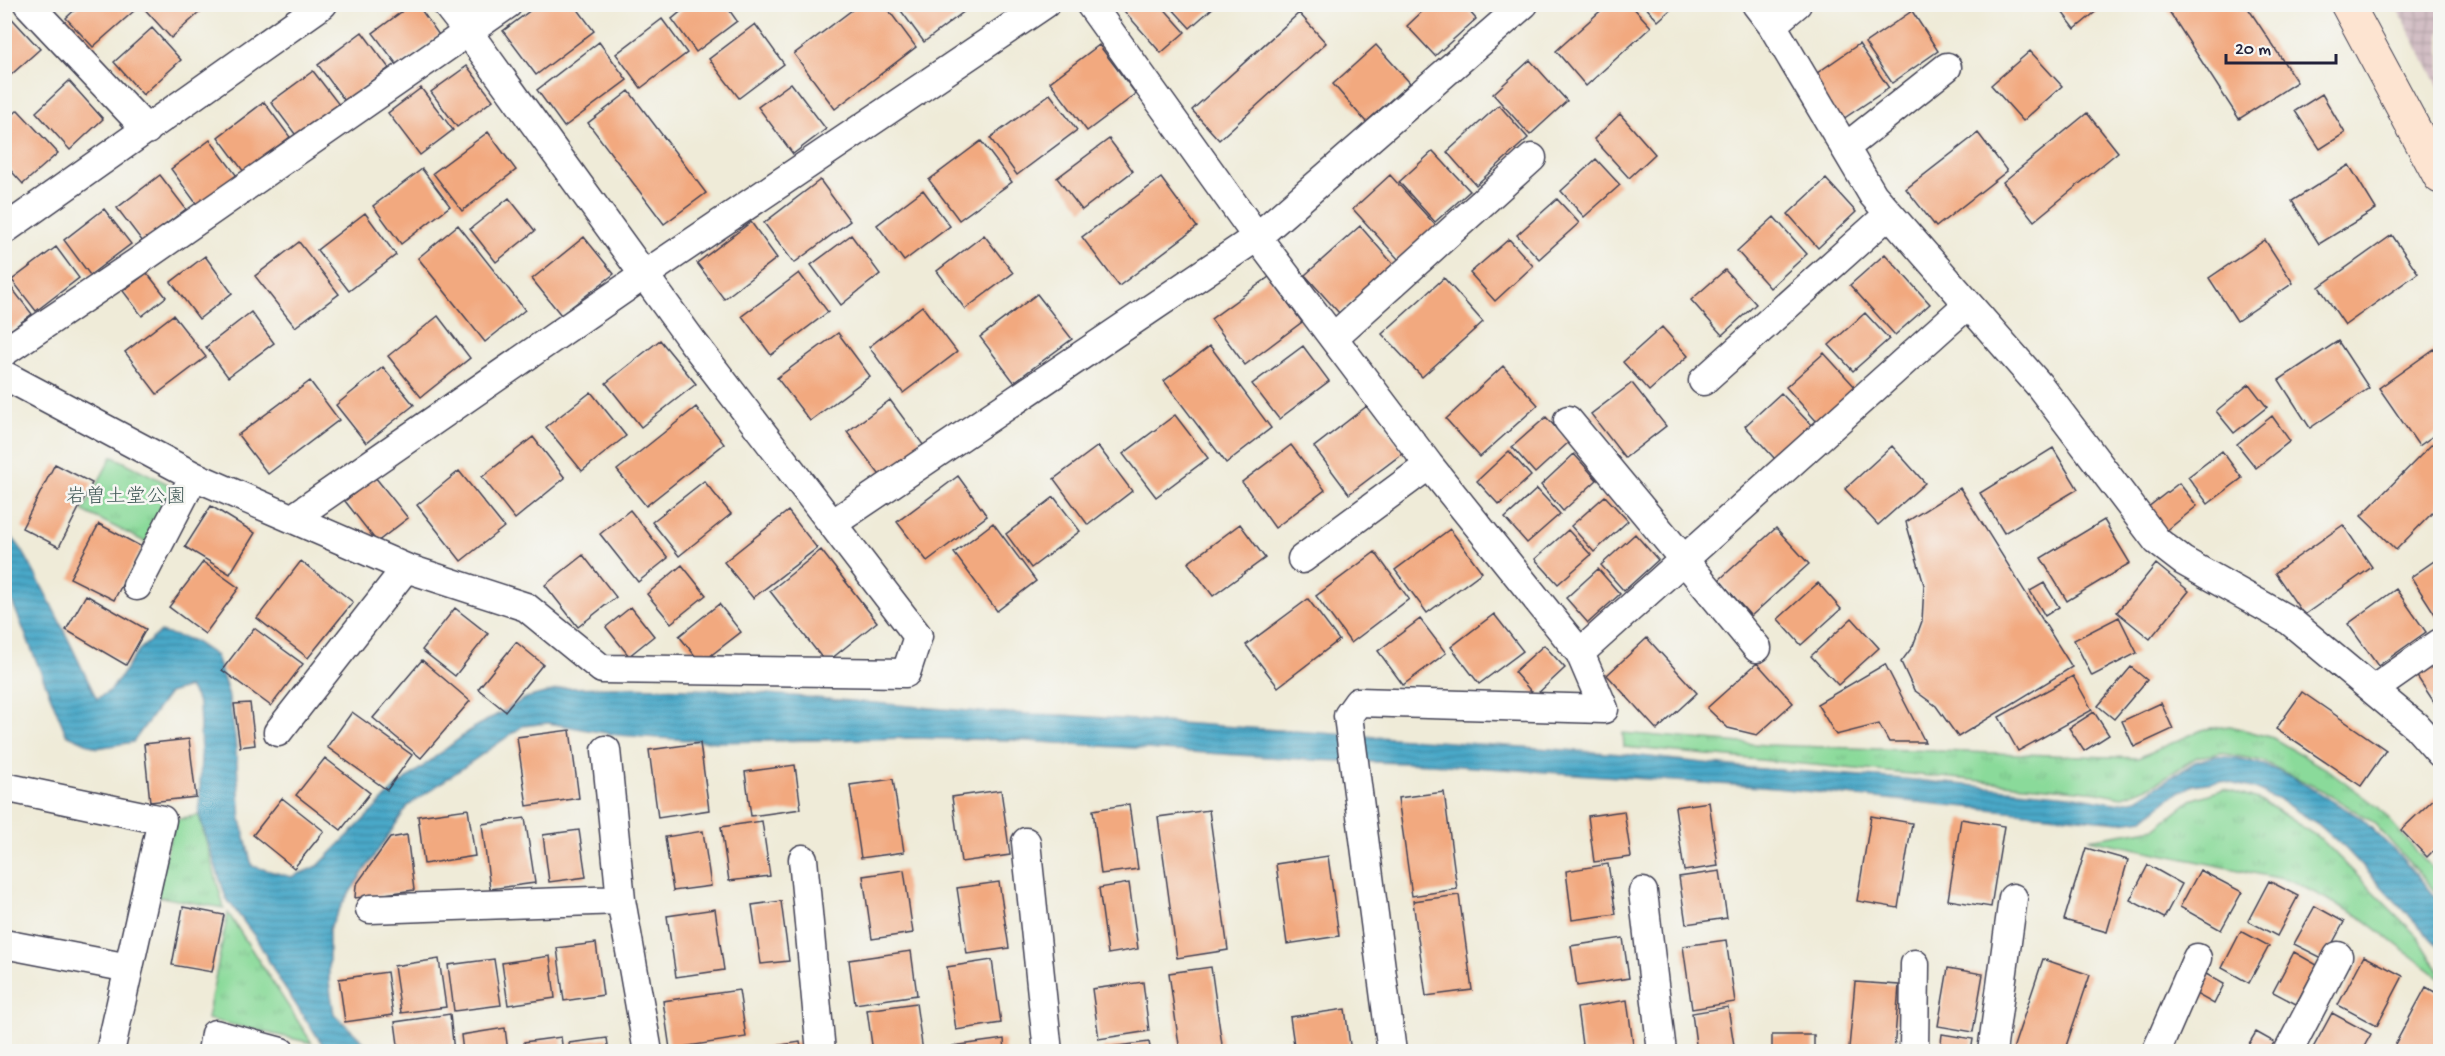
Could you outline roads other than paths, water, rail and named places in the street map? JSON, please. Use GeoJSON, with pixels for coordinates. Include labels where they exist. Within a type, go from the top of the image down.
{"type":"FeatureCollection","features":[{"type":"Feature","properties":{"kind":"main road"},"geometry":{"type":"LineString","coordinates":[[2347,4],[2440,177]]}},
{"type":"Feature","properties":{"kind":"street"},"geometry":{"type":"LineString","coordinates":[[28,4],[147,130]]}},
{"type":"Feature","properties":{"kind":"street"},"geometry":{"type":"LineString","coordinates":[[4,230],[323,4]]}},
{"type":"Feature","properties":{"kind":"street"},"geometry":{"type":"LineString","coordinates":[[4,375],[194,476],[406,568],[526,607],[602,669],[906,672],[918,636],[644,275],[446,4]]}},
{"type":"Feature","properties":{"kind":"street"},"geometry":{"type":"LineString","coordinates":[[4,352],[508,4]]}},
{"type":"Feature","properties":{"kind":"street"},"geometry":{"type":"LineString","coordinates":[[293,518],[644,275],[1045,4]]}},
{"type":"Feature","properties":{"kind":"street"},"geometry":{"type":"LineString","coordinates":[[1090,4],[1257,237],[1429,465],[1580,653],[1604,709],[1358,702],[1348,716],[1392,1052]]}},
{"type":"Feature","properties":{"kind":"street"},"geometry":{"type":"LineString","coordinates":[[832,524],[1257,237],[1524,4]]}},
{"type":"Feature","properties":{"kind":"street"},"geometry":{"type":"LineString","coordinates":[[1797,4],[1764,15],[1873,195],[2039,385],[2157,541],[2183,561],[2290,621],[2416,726],[2440,753]]}},
{"type":"Feature","properties":{"kind":"street"},"geometry":{"type":"LineString","coordinates":[[1845,148],[1947,67]]}},
{"type":"Feature","properties":{"kind":"street"},"geometry":{"type":"LineString","coordinates":[[1334,337],[1532,158]]}},
{"type":"Feature","properties":{"kind":"street"},"geometry":{"type":"LineString","coordinates":[[1703,381],[1889,214]]}},
{"type":"Feature","properties":{"kind":"street"},"geometry":{"type":"LineString","coordinates":[[1580,653],[1967,305]]}},
{"type":"Feature","properties":{"kind":"street"},"geometry":{"type":"LineString","coordinates":[[1568,420],[1757,648]]}},
{"type":"Feature","properties":{"kind":"street"},"geometry":{"type":"LineString","coordinates":[[1302,559],[1429,465]]}},
{"type":"Feature","properties":{"kind":"street"},"geometry":{"type":"LineString","coordinates":[[137,586],[194,476]]}},
{"type":"Feature","properties":{"kind":"street"},"geometry":{"type":"LineString","coordinates":[[278,732],[406,568]]}},
{"type":"Feature","properties":{"kind":"street"},"geometry":{"type":"LineString","coordinates":[[2373,690],[2440,643]]}},
{"type":"Feature","properties":{"kind":"street"},"geometry":{"type":"LineString","coordinates":[[606,750],[621,900],[648,1052]]}},
{"type":"Feature","properties":{"kind":"street"},"geometry":{"type":"LineString","coordinates":[[4,787],[162,820],[110,1052]]}},
{"type":"Feature","properties":{"kind":"street"},"geometry":{"type":"LineString","coordinates":[[1026,842],[1048,1052]]}},
{"type":"Feature","properties":{"kind":"street"},"geometry":{"type":"LineString","coordinates":[[803,859],[821,1052]]}},
{"type":"Feature","properties":{"kind":"street"},"geometry":{"type":"LineString","coordinates":[[1643,892],[1662,1052]]}},
{"type":"Feature","properties":{"kind":"street"},"geometry":{"type":"LineString","coordinates":[[1992,1052],[2013,898]]}},
{"type":"Feature","properties":{"kind":"street"},"geometry":{"type":"LineString","coordinates":[[370,909],[621,900]]}},
{"type":"Feature","properties":{"kind":"street"},"geometry":{"type":"LineString","coordinates":[[4,944],[129,968]]}},
{"type":"Feature","properties":{"kind":"street"},"geometry":{"type":"LineString","coordinates":[[2288,1052],[2338,956]]}},
{"type":"Feature","properties":{"kind":"street"},"geometry":{"type":"LineString","coordinates":[[2156,1052],[2197,957]]}},
{"type":"Feature","properties":{"kind":"street"},"geometry":{"type":"LineString","coordinates":[[1914,1052],[1915,964]]}},
{"type":"Feature","properties":{"kind":"street"},"geometry":{"type":"LineString","coordinates":[[212,1052],[215,1034],[281,1052]]}},
{"type":"Feature","properties":{"kind":"water"},"geometry":{"type":"Polygon","coordinates":[[[4,531],[18,544],[25,555],[97,699],[111,690],[139,650],[160,632],[192,640],[216,656],[228,693],[235,736],[241,820],[252,866],[291,877],[318,866],[396,787],[472,729],[526,698],[564,688],[721,690],[980,712],[1063,715],[1622,754],[1749,768],[1904,779],[2069,795],[2114,803],[2137,799],[2195,762],[2214,756],[2236,758],[2264,765],[2292,777],[2361,818],[2399,855],[2440,903],[2440,948],[2346,849],[2318,824],[2281,801],[2252,788],[2221,781],[2193,785],[2169,798],[2144,819],[2120,822],[1775,788],[1431,764],[1312,760],[1012,740],[911,738],[718,742],[617,735],[548,723],[523,726],[408,806],[344,901],[329,929],[329,982],[334,1014],[373,1051],[327,1051],[280,981],[256,938],[226,898],[199,815],[201,755],[199,704],[189,687],[169,693],[133,742],[97,748],[66,734],[5,584],[4,531]]]}},
{"type":"Feature","properties":{"kind":"park label","name":"岩曽土堂公園"},"geometry":{"type":"Point","coordinates":[126,498]}}]}
